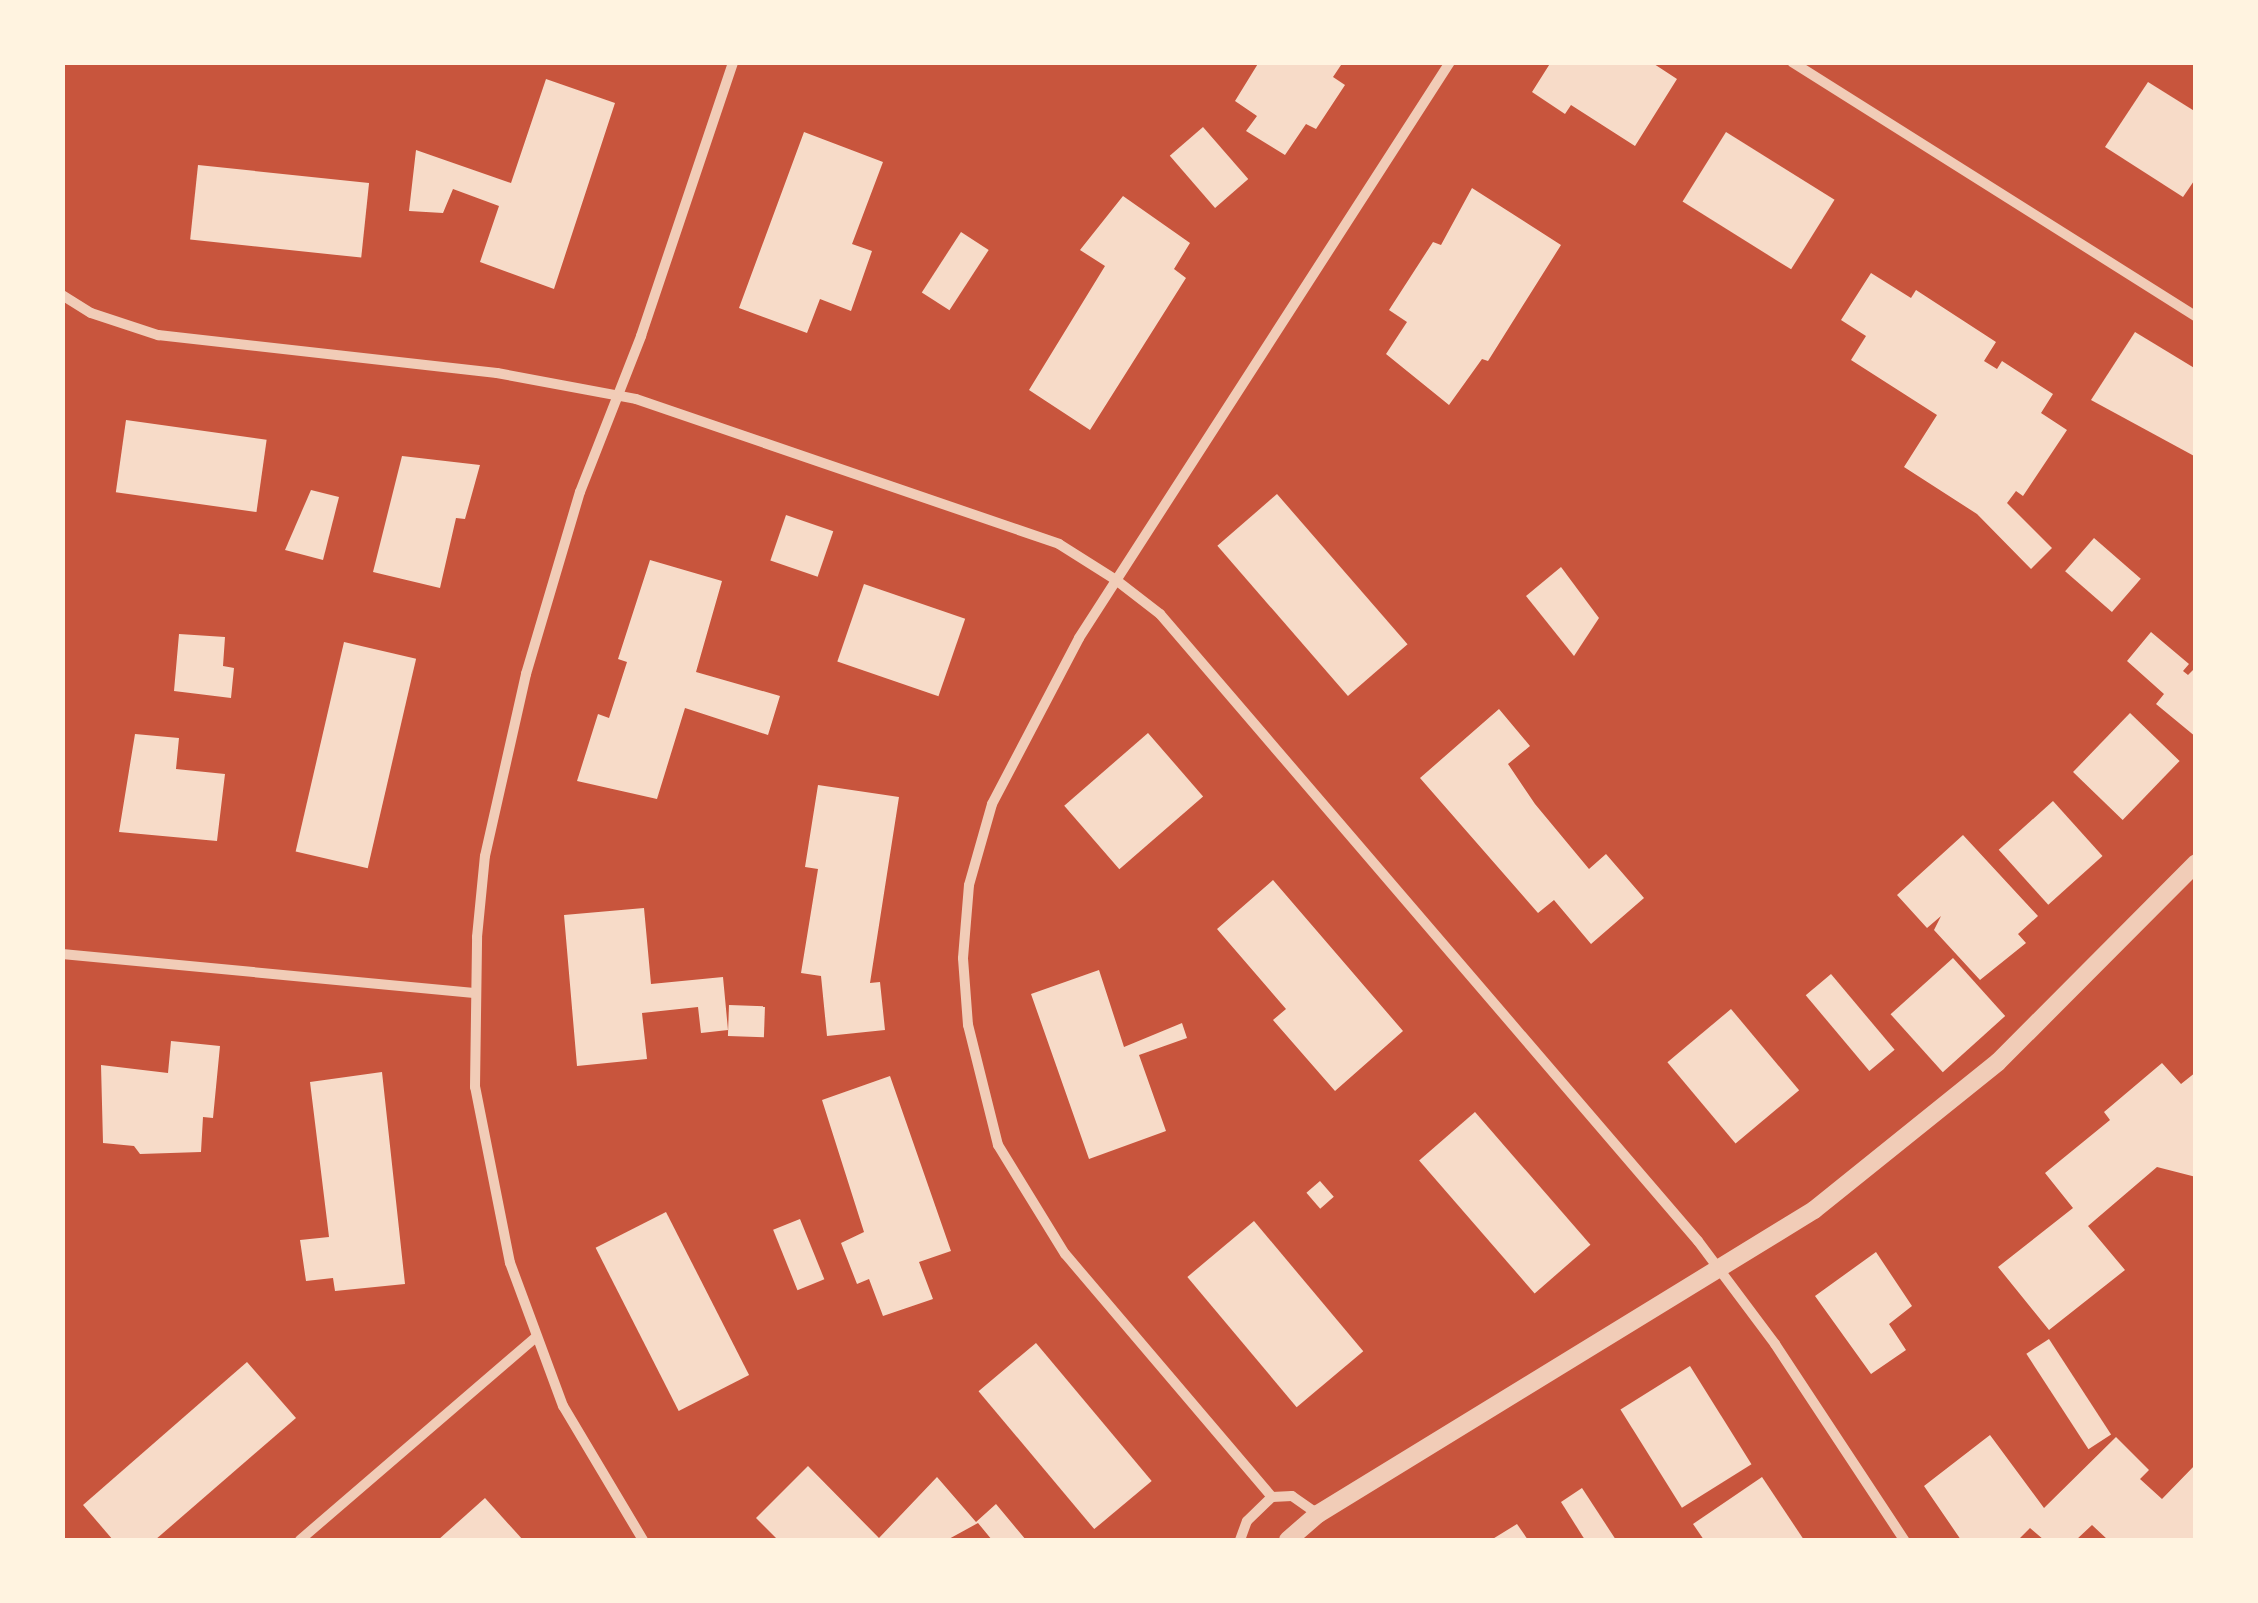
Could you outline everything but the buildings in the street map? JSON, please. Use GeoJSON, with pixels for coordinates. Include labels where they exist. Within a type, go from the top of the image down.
{"type":"FeatureCollection","features":[{"type":"Feature","properties":{"kind":"street"},"geometry":{"type":"LineString","coordinates":[[643,1540],[563,1406],[536,1337],[489,1180],[475,1088],[474,993],[485,856],[504,760],[614,395],[641,336],[733,62]]}},
{"type":"Feature","properties":{"kind":"street"},"geometry":{"type":"LineString","coordinates":[[1272,1497],[1066,1254],[1023,1192],[984,1105],[968,1024],[963,958],[969,885],[992,804],[1116,580],[1450,62]]}},
{"type":"Feature","properties":{"kind":"street"},"geometry":{"type":"LineString","coordinates":[[1792,62],[2196,316]]}},
{"type":"Feature","properties":{"kind":"street"},"geometry":{"type":"LineString","coordinates":[[62,295],[91,313],[158,335],[497,373],[614,395],[1059,544],[1116,580],[1160,614],[1719,1272],[1775,1344],[1904,1540]]}},
{"type":"Feature","properties":{"kind":"street"},"geometry":{"type":"LineString","coordinates":[[1288,1540],[1318,1514],[1719,1272],[1814,1210],[1998,1062],[2196,863]]}},
{"type":"Feature","properties":{"kind":"street"},"geometry":{"type":"LineString","coordinates":[[62,954],[474,993]]}},
{"type":"Feature","properties":{"kind":"street"},"geometry":{"type":"LineString","coordinates":[[300,1540],[536,1337]]}},
{"type":"Feature","properties":{"kind":"street"},"geometry":{"type":"LineString","coordinates":[[1240,1540],[1247,1521],[1272,1497],[1292,1496],[1318,1514]]}}]}
